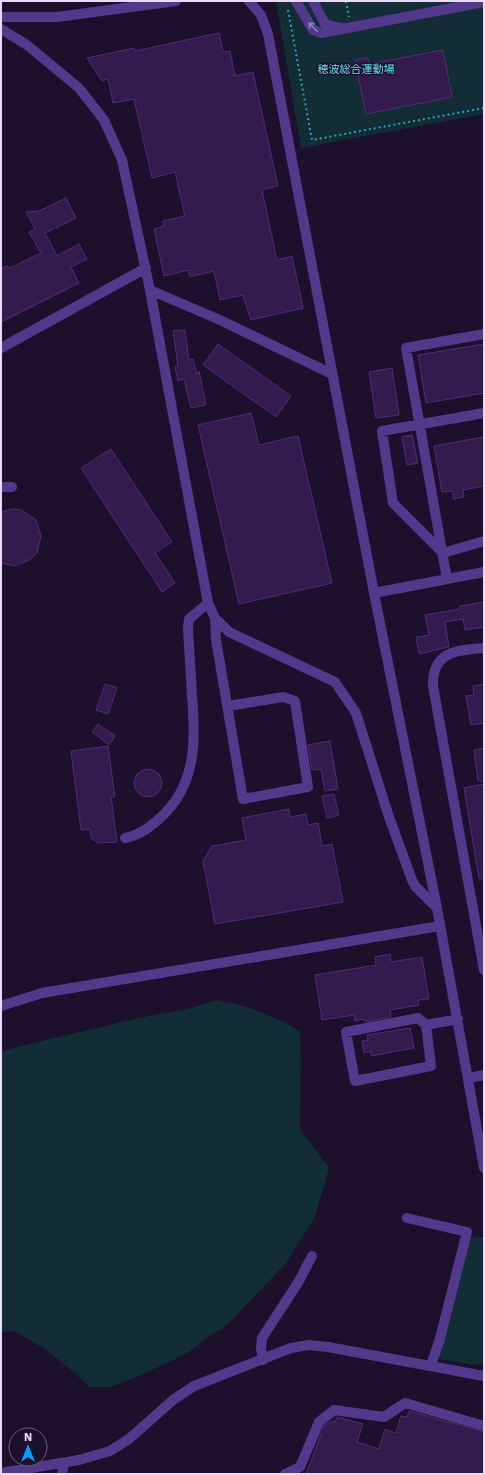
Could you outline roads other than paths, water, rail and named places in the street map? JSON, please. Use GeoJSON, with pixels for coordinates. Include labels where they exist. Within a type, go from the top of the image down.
{"type":"FeatureCollection","features":[{"type":"Feature","properties":{"kind":"street"},"geometry":{"type":"LineString","coordinates":[[1,16],[57,17],[176,1]]}},
{"type":"Feature","properties":{"kind":"street"},"geometry":{"type":"LineString","coordinates":[[250,1],[261,15],[268,34],[374,593],[437,908],[469,1078],[484,1168]]}},
{"type":"Feature","properties":{"kind":"street"},"geometry":{"type":"LineString","coordinates":[[296,1],[314,30],[321,33],[484,2]]}},
{"type":"Feature","properties":{"kind":"street"},"geometry":{"type":"LineString","coordinates":[[313,1],[325,24],[342,29]]}},
{"type":"Feature","properties":{"kind":"street"},"geometry":{"type":"LineString","coordinates":[[1,29],[27,45],[79,88],[104,120],[122,160],[146,268],[208,603],[215,618],[229,632],[335,682],[356,713],[389,817],[412,880],[415,886],[437,908]]}},
{"type":"Feature","properties":{"kind":"street"},"geometry":{"type":"LineString","coordinates":[[1,348],[146,268]]}},
{"type":"Feature","properties":{"kind":"street"},"geometry":{"type":"LineString","coordinates":[[150,290],[220,320],[332,374]]}},
{"type":"Feature","properties":{"kind":"street"},"geometry":{"type":"LineString","coordinates":[[447,579],[406,348],[484,334]]}},
{"type":"Feature","properties":{"kind":"street"},"geometry":{"type":"LineString","coordinates":[[443,553],[393,503],[382,431],[484,413]]}},
{"type":"Feature","properties":{"kind":"street"},"geometry":{"type":"LineString","coordinates":[[1,487],[12,487]]}},
{"type":"Feature","properties":{"kind":"street"},"geometry":{"type":"LineString","coordinates":[[443,553],[484,541]]}},
{"type":"Feature","properties":{"kind":"street"},"geometry":{"type":"LineString","coordinates":[[374,593],[484,572]]}},
{"type":"Feature","properties":{"kind":"street"},"geometry":{"type":"LineString","coordinates":[[125,838],[149,828],[168,811],[185,786],[193,761],[195,735],[188,627],[189,619],[208,603]]}},
{"type":"Feature","properties":{"kind":"street"},"geometry":{"type":"LineString","coordinates":[[215,618],[216,640],[243,799],[308,787],[295,701],[283,697],[228,706]]}},
{"type":"Feature","properties":{"kind":"street"},"geometry":{"type":"LineString","coordinates":[[484,648],[447,654],[438,663],[433,676],[433,686],[484,970]]}},
{"type":"Feature","properties":{"kind":"street"},"geometry":{"type":"LineString","coordinates":[[1,1006],[42,993],[440,926]]}},
{"type":"Feature","properties":{"kind":"street"},"geometry":{"type":"LineString","coordinates":[[418,1018],[426,1025],[431,1066],[355,1081],[346,1032],[418,1018]]}},
{"type":"Feature","properties":{"kind":"street"},"geometry":{"type":"LineString","coordinates":[[426,1025],[458,1019]]}},
{"type":"Feature","properties":{"kind":"street"},"geometry":{"type":"LineString","coordinates":[[469,1078],[484,1075]]}},
{"type":"Feature","properties":{"kind":"street"},"geometry":{"type":"LineString","coordinates":[[407,1218],[467,1232],[439,1342],[430,1365]]}},
{"type":"Feature","properties":{"kind":"street"},"geometry":{"type":"LineString","coordinates":[[263,1360],[261,1348],[262,1338],[312,1256]]}},
{"type":"Feature","properties":{"kind":"street"},"geometry":{"type":"LineString","coordinates":[[1,1474],[64,1463],[110,1451],[129,1439],[173,1400],[194,1386],[263,1360],[290,1348],[309,1345],[328,1346],[484,1376]]}},
{"type":"Feature","properties":{"kind":"street"},"geometry":{"type":"LineString","coordinates":[[472,1373],[484,1372]]}},
{"type":"Feature","properties":{"kind":"street"},"geometry":{"type":"LineString","coordinates":[[285,1474],[300,1467],[319,1422],[334,1410],[384,1417],[405,1403],[484,1426]]}},
{"type":"Feature","properties":{"kind":"street"},"geometry":{"type":"LineString","coordinates":[[62,1474],[64,1463]]}},
{"type":"Feature","properties":{"kind":"park label","name":"穂波総合運動場"},"geometry":{"type":"Point","coordinates":[356,69]}}]}
